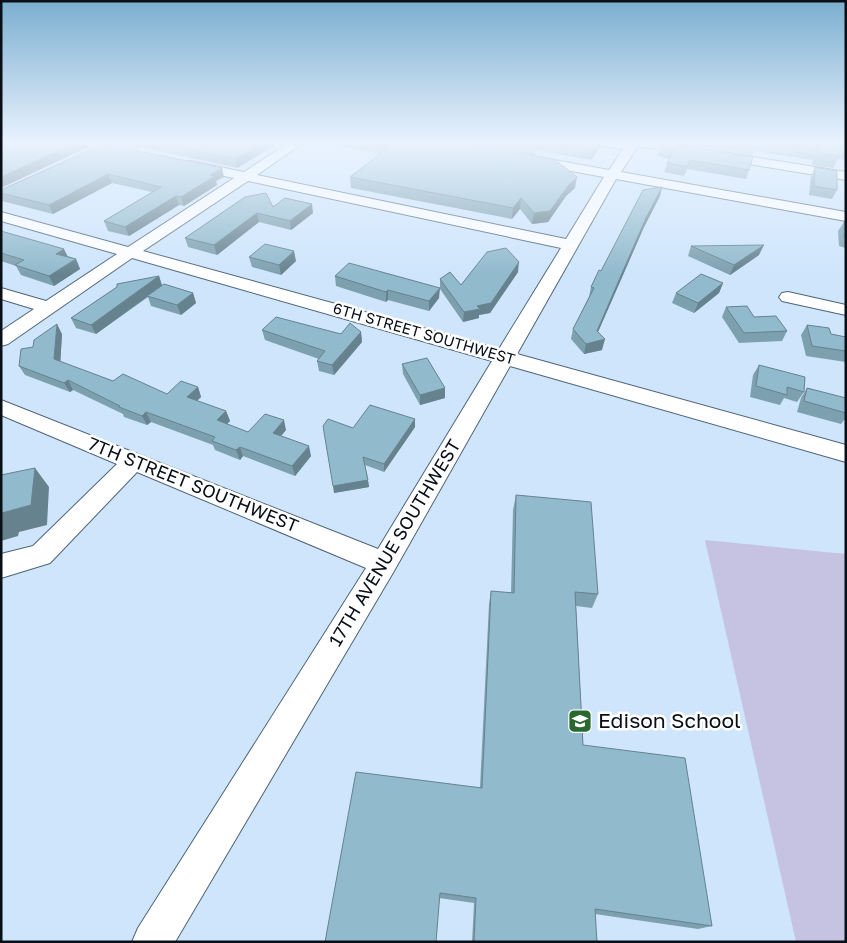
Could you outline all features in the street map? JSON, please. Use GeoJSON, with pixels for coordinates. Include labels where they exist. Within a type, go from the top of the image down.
{"type":"FeatureCollection","features":[{"type":"Feature","properties":{"kind":"street"},"geometry":{"type":"LineString","coordinates":[[1,340],[230,187]]}},
{"type":"Feature","properties":{"kind":"street"},"geometry":{"type":"LineString","coordinates":[[293,187],[571,245]]}},
{"type":"Feature","properties":{"kind":"street","name":"17TH AVENUE SOUTHWEST"},"geometry":{"type":"LineString","coordinates":[[152,942],[384,563],[605,187]]}},
{"type":"Feature","properties":{"kind":"street"},"geometry":{"type":"LineString","coordinates":[[679,187],[846,217]]}},
{"type":"Feature","properties":{"kind":"street","name":"6TH STREET SOUTHWEST"},"geometry":{"type":"LineString","coordinates":[[1,216],[846,454]]}},
{"type":"Feature","properties":{"kind":"street"},"geometry":{"type":"LineString","coordinates":[[1,293],[48,308]]}},
{"type":"Feature","properties":{"kind":"street"},"geometry":{"type":"LineString","coordinates":[[788,297],[846,310]]}},
{"type":"Feature","properties":{"kind":"street","name":"7TH STREET SOUTHWEST"},"geometry":{"type":"LineString","coordinates":[[1,407],[384,563]]}},
{"type":"Feature","properties":{"kind":"street"},"geometry":{"type":"LineString","coordinates":[[1,566],[41,554],[134,461]]}},
{"type":"Feature","properties":{"kind":"shaded area"},"geometry":{"type":"Polygon","coordinates":[[[705,540],[846,554],[846,942],[796,942],[705,540]]]}},
{"type":"Feature","properties":{"kind":"building"},"geometry":{"type":"Polygon","coordinates":[[[8,187],[83,187],[49,205],[1,193],[1,190],[8,187]]]}},
{"type":"Feature","properties":{"kind":"building"},"geometry":{"type":"Polygon","coordinates":[[[161,187],[197,187],[181,197],[176,196],[125,227],[104,221],[161,187]]]}},
{"type":"Feature","properties":{"kind":"building"},"geometry":{"type":"Polygon","coordinates":[[[403,187],[567,187],[550,211],[534,213],[521,198],[513,208],[403,187]]]}},
{"type":"Feature","properties":{"kind":"building"},"geometry":{"type":"Polygon","coordinates":[[[662,187],[646,218],[597,331],[605,339],[586,344],[573,329],[594,288],[591,287],[599,270],[601,271],[643,190],[662,187]]]}},
{"type":"Feature","properties":{"kind":"building"},"geometry":{"type":"Polygon","coordinates":[[[820,187],[837,187],[837,190],[820,187]]]}},
{"type":"Feature","properties":{"kind":"building"},"geometry":{"type":"Polygon","coordinates":[[[266,193],[273,207],[285,198],[312,204],[290,221],[257,213],[214,245],[185,238],[245,197],[266,193]]]}},
{"type":"Feature","properties":{"kind":"building"},"geometry":{"type":"Polygon","coordinates":[[[844,222],[846,222],[846,237],[844,237],[844,222]]]}},
{"type":"Feature","properties":{"kind":"building"},"geometry":{"type":"Polygon","coordinates":[[[1,231],[64,249],[56,254],[76,259],[49,276],[15,265],[24,260],[1,253],[1,231]]]}},
{"type":"Feature","properties":{"kind":"building"},"geometry":{"type":"Polygon","coordinates":[[[265,244],[294,251],[279,265],[249,257],[265,244]]]}},
{"type":"Feature","properties":{"kind":"building"},"geometry":{"type":"Polygon","coordinates":[[[764,245],[734,265],[691,246],[764,245]]]}},
{"type":"Feature","properties":{"kind":"building"},"geometry":{"type":"Polygon","coordinates":[[[506,248],[519,262],[491,303],[477,306],[480,309],[464,312],[440,279],[450,272],[461,285],[487,252],[506,248]]]}},
{"type":"Feature","properties":{"kind":"building"},"geometry":{"type":"Polygon","coordinates":[[[349,263],[440,288],[429,301],[388,290],[386,292],[335,276],[349,263]]]}},
{"type":"Feature","properties":{"kind":"building"},"geometry":{"type":"Polygon","coordinates":[[[701,274],[723,283],[698,303],[676,293],[701,274]]]}},
{"type":"Feature","properties":{"kind":"building"},"geometry":{"type":"Polygon","coordinates":[[[159,276],[91,325],[71,318],[117,287],[117,284],[159,276]]]}},
{"type":"Feature","properties":{"kind":"building"},"geometry":{"type":"Polygon","coordinates":[[[164,284],[193,293],[177,305],[147,296],[164,284]]]}},
{"type":"Feature","properties":{"kind":"building"},"geometry":{"type":"Polygon","coordinates":[[[747,306],[754,317],[776,316],[787,331],[744,333],[726,307],[747,306]]]}},
{"type":"Feature","properties":{"kind":"building"},"geometry":{"type":"Polygon","coordinates":[[[276,317],[341,334],[350,323],[361,332],[332,365],[317,361],[325,351],[262,330],[276,317]]]}},
{"type":"Feature","properties":{"kind":"building"},"geometry":{"type":"Polygon","coordinates":[[[57,324],[54,359],[113,381],[123,374],[167,394],[181,381],[198,387],[187,397],[226,411],[217,420],[248,432],[265,414],[284,420],[273,433],[309,446],[292,466],[240,447],[236,450],[212,441],[215,437],[146,412],[142,416],[119,407],[68,380],[64,383],[19,366],[21,349],[33,347],[34,340],[57,324]]]}},
{"type":"Feature","properties":{"kind":"building"},"geometry":{"type":"Polygon","coordinates":[[[807,325],[829,328],[831,334],[846,337],[846,351],[812,346],[807,325]]]}},
{"type":"Feature","properties":{"kind":"building"},"geometry":{"type":"Polygon","coordinates":[[[427,358],[445,388],[420,395],[402,364],[427,358]]]}},
{"type":"Feature","properties":{"kind":"building"},"geometry":{"type":"Polygon","coordinates":[[[759,365],[805,377],[804,392],[787,387],[787,395],[756,386],[759,365]]]}},
{"type":"Feature","properties":{"kind":"building"},"geometry":{"type":"Polygon","coordinates":[[[807,388],[846,398],[846,413],[804,401],[807,388]]]}},
{"type":"Feature","properties":{"kind":"building"},"geometry":{"type":"Polygon","coordinates":[[[370,405],[415,419],[384,464],[363,457],[368,480],[333,486],[323,426],[328,419],[353,428],[370,405]]]}},
{"type":"Feature","properties":{"kind":"building"},"geometry":{"type":"Polygon","coordinates":[[[35,468],[31,505],[2,513],[1,517],[1,475],[35,468]]]}},
{"type":"Feature","properties":{"kind":"building","name":"Edison School"},"geometry":{"type":"Polygon","coordinates":[[[516,495],[591,502],[598,594],[575,592],[583,745],[685,758],[712,926],[595,909],[597,942],[474,942],[476,898],[440,893],[436,942],[325,942],[356,772],[482,788],[491,591],[514,593],[516,495]]]}},
{"type":"Feature","properties":{"kind":"place","name":"Edison School"},"geometry":{"type":"Point","coordinates":[580,721]}}]}
